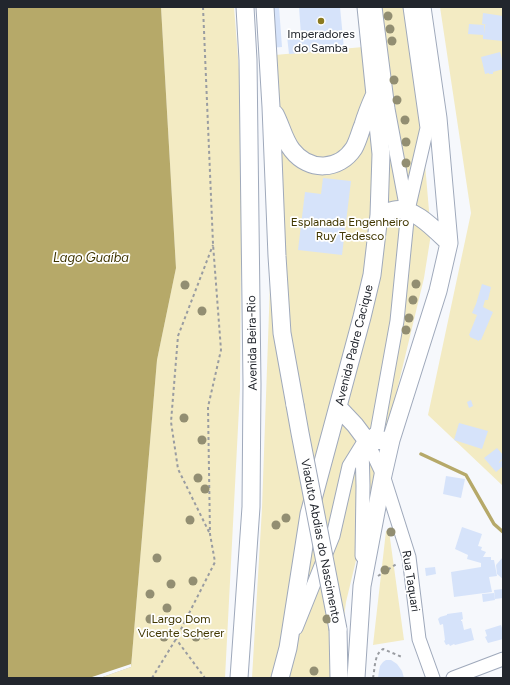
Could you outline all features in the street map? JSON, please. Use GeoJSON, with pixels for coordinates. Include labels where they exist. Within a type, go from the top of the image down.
{"type":"FeatureCollection","features":[{"type":"Feature","properties":{"kind":"main road","name":"Avenida Beira-Rio"},"geometry":{"type":"LineString","coordinates":[[239,678],[250,507],[252,384],[248,60],[245,7]]}},
{"type":"Feature","properties":{"kind":"main road"},"geometry":{"type":"LineString","coordinates":[[266,7],[272,106],[289,145],[299,158],[315,166],[324,167],[339,162],[355,146],[375,91]]}},
{"type":"Feature","properties":{"kind":"main road","name":"Avenida Padre Cacique"},"geometry":{"type":"LineString","coordinates":[[280,678],[288,648],[309,514],[372,275],[380,215],[381,154],[366,7]]}},
{"type":"Feature","properties":{"kind":"main road"},"geometry":{"type":"LineString","coordinates":[[356,678],[362,586],[382,475],[391,440],[438,291],[449,243],[438,118],[422,7]]}},
{"type":"Feature","properties":{"kind":"main road","name":"Viaduto Abdias do Nascimento"},"geometry":{"type":"LineString","coordinates":[[272,106],[276,256],[282,333],[338,629],[339,678]]}},
{"type":"Feature","properties":{"kind":"main road"},"geometry":{"type":"LineString","coordinates":[[380,215],[395,210],[408,210],[449,243]]}},
{"type":"Feature","properties":{"kind":"main road"},"geometry":{"type":"LineString","coordinates":[[338,407],[355,425],[365,443],[391,440]]}},
{"type":"Feature","properties":{"kind":"street"},"geometry":{"type":"LineString","coordinates":[[376,7],[388,109],[408,210]]}},
{"type":"Feature","properties":{"kind":"street"},"geometry":{"type":"LineString","coordinates":[[288,648],[333,536],[348,466],[365,443],[377,432],[397,322],[408,210],[427,128],[410,7]]}},
{"type":"Feature","properties":{"kind":"street"},"geometry":{"type":"LineString","coordinates":[[375,91],[408,210]]}},
{"type":"Feature","properties":{"kind":"street"},"geometry":{"type":"LineString","coordinates":[[408,210],[438,118]]}},
{"type":"Feature","properties":{"kind":"street"},"geometry":{"type":"LineString","coordinates":[[362,586],[365,443]]}},
{"type":"Feature","properties":{"kind":"street","name":"Rua Taquari"},"geometry":{"type":"LineString","coordinates":[[365,443],[382,475],[409,557],[419,639],[433,678]]}},
{"type":"Feature","properties":{"kind":"street"},"geometry":{"type":"LineString","coordinates":[[453,678],[503,659]]}},
{"type":"Feature","properties":{"kind":"path"},"geometry":{"type":"LineString","coordinates":[[152,678],[176,639],[215,562],[210,534],[208,407],[221,350],[213,244],[203,7]]}},
{"type":"Feature","properties":{"kind":"path"},"geometry":{"type":"LineString","coordinates":[[210,534],[178,469],[171,422],[178,336],[213,244]]}},
{"type":"Feature","properties":{"kind":"path"},"geometry":{"type":"LineString","coordinates":[[362,586],[409,557]]}},
{"type":"Feature","properties":{"kind":"path"},"geometry":{"type":"LineString","coordinates":[[176,639],[205,678]]}},
{"type":"Feature","properties":{"kind":"path"},"geometry":{"type":"LineString","coordinates":[[374,678],[377,656],[383,649],[402,657]]}},
{"type":"Feature","properties":{"kind":"green space","name":"Largo Dom Vicente Scherer"},"geometry":{"type":"Polygon","coordinates":[[[161,7],[234,7],[242,108],[240,389],[225,678],[100,678],[131,667],[157,360],[176,268],[161,7]]]}},
{"type":"Feature","properties":{"kind":"green space","name":"Esplanada Engenheiro Ruy Tedesco"},"geometry":{"type":"Polygon","coordinates":[[[381,7],[405,7],[422,129],[431,234],[424,278],[346,602],[336,678],[252,678],[262,508],[270,284],[275,55],[385,45],[381,7]]]}},
{"type":"Feature","properties":{"kind":"green space"},"geometry":{"type":"Polygon","coordinates":[[[440,7],[503,7],[503,486],[428,415],[471,213],[440,7]]]}},
{"type":"Feature","properties":{"kind":"green space"},"geometry":{"type":"Polygon","coordinates":[[[386,531],[389,531],[404,640],[373,645],[386,531]]]}},
{"type":"Feature","properties":{"kind":"water","name":"Lago Guaíba"},"geometry":{"type":"Polygon","coordinates":[[[7,7],[161,7],[176,268],[157,360],[131,667],[100,678],[7,678],[7,7]]]}},
{"type":"Feature","properties":{"kind":"pier"},"geometry":{"type":"Polygon","coordinates":[[[131,664],[131,667],[100,678],[89,678],[131,664]]]}},
{"type":"Feature","properties":{"kind":"building"},"geometry":{"type":"Polygon","coordinates":[[[266,7],[279,7],[282,47],[269,48],[266,7]]]}},
{"type":"Feature","properties":{"kind":"building","name":"Imperadores do Samba"},"geometry":{"type":"Polygon","coordinates":[[[299,7],[340,7],[344,49],[289,54],[287,36],[301,35],[299,7]]]}},
{"type":"Feature","properties":{"kind":"building"},"geometry":{"type":"Polygon","coordinates":[[[483,13],[503,16],[503,41],[483,39],[483,35],[468,34],[469,24],[484,25],[484,34],[485,25],[487,25],[482,24],[483,13]]]}},
{"type":"Feature","properties":{"kind":"building"},"geometry":{"type":"Polygon","coordinates":[[[500,52],[503,62],[503,69],[493,72],[493,74],[485,74],[481,57],[500,52]]]}},
{"type":"Feature","properties":{"kind":"building"},"geometry":{"type":"Polygon","coordinates":[[[323,178],[351,181],[342,255],[298,250],[305,192],[321,194],[323,178]]]}},
{"type":"Feature","properties":{"kind":"building"},"geometry":{"type":"Polygon","coordinates":[[[482,284],[491,287],[488,300],[485,300],[483,307],[493,312],[481,340],[479,341],[470,337],[469,335],[477,315],[472,313],[482,284]]]}},
{"type":"Feature","properties":{"kind":"building"},"geometry":{"type":"Polygon","coordinates":[[[471,400],[473,406],[469,408],[467,402],[471,400]]]}},
{"type":"Feature","properties":{"kind":"building"},"geometry":{"type":"Polygon","coordinates":[[[459,423],[488,431],[482,449],[454,440],[459,423]]]}},
{"type":"Feature","properties":{"kind":"building"},"geometry":{"type":"Polygon","coordinates":[[[497,448],[503,455],[503,458],[499,463],[503,459],[503,468],[502,467],[496,472],[484,458],[497,448]]]}},
{"type":"Feature","properties":{"kind":"building"},"geometry":{"type":"Polygon","coordinates":[[[446,476],[465,479],[461,498],[443,494],[446,476]]]}},
{"type":"Feature","properties":{"kind":"building"},"geometry":{"type":"Polygon","coordinates":[[[462,527],[482,534],[478,546],[482,547],[481,550],[486,552],[483,557],[491,557],[491,560],[494,560],[497,576],[489,577],[492,592],[454,597],[451,572],[481,567],[481,563],[467,559],[468,555],[455,549],[462,527]]]}},
{"type":"Feature","properties":{"kind":"building"},"geometry":{"type":"Polygon","coordinates":[[[503,557],[503,579],[497,574],[496,565],[503,557]]]}},
{"type":"Feature","properties":{"kind":"building"},"geometry":{"type":"Polygon","coordinates":[[[435,567],[436,574],[426,576],[425,568],[435,567]]]}},
{"type":"Feature","properties":{"kind":"building"},"geometry":{"type":"Polygon","coordinates":[[[503,589],[503,598],[495,599],[494,590],[503,589]]]}},
{"type":"Feature","properties":{"kind":"building"},"geometry":{"type":"Polygon","coordinates":[[[494,593],[495,600],[483,602],[482,594],[494,593]]]}},
{"type":"Feature","properties":{"kind":"building"},"geometry":{"type":"Polygon","coordinates":[[[462,612],[463,619],[461,621],[464,630],[471,628],[474,640],[450,646],[449,644],[446,645],[444,641],[443,624],[440,625],[438,619],[447,614],[462,612]]]}},
{"type":"Feature","properties":{"kind":"building"},"geometry":{"type":"Polygon","coordinates":[[[501,625],[503,639],[488,643],[485,637],[487,636],[485,630],[501,625]]]}},
{"type":"Feature","properties":{"kind":"building"},"geometry":{"type":"Polygon","coordinates":[[[386,660],[391,660],[397,664],[402,671],[404,678],[378,678],[380,666],[386,660]]]}},
{"type":"Feature","properties":{"kind":"waterway"},"geometry":{"type":"LineString","coordinates":[[421,454],[466,475],[494,524],[503,532]]}},
{"type":"Feature","properties":{"kind":"place","name":"Imperadores do Samba"},"geometry":{"type":"Point","coordinates":[321,21]}}]}
